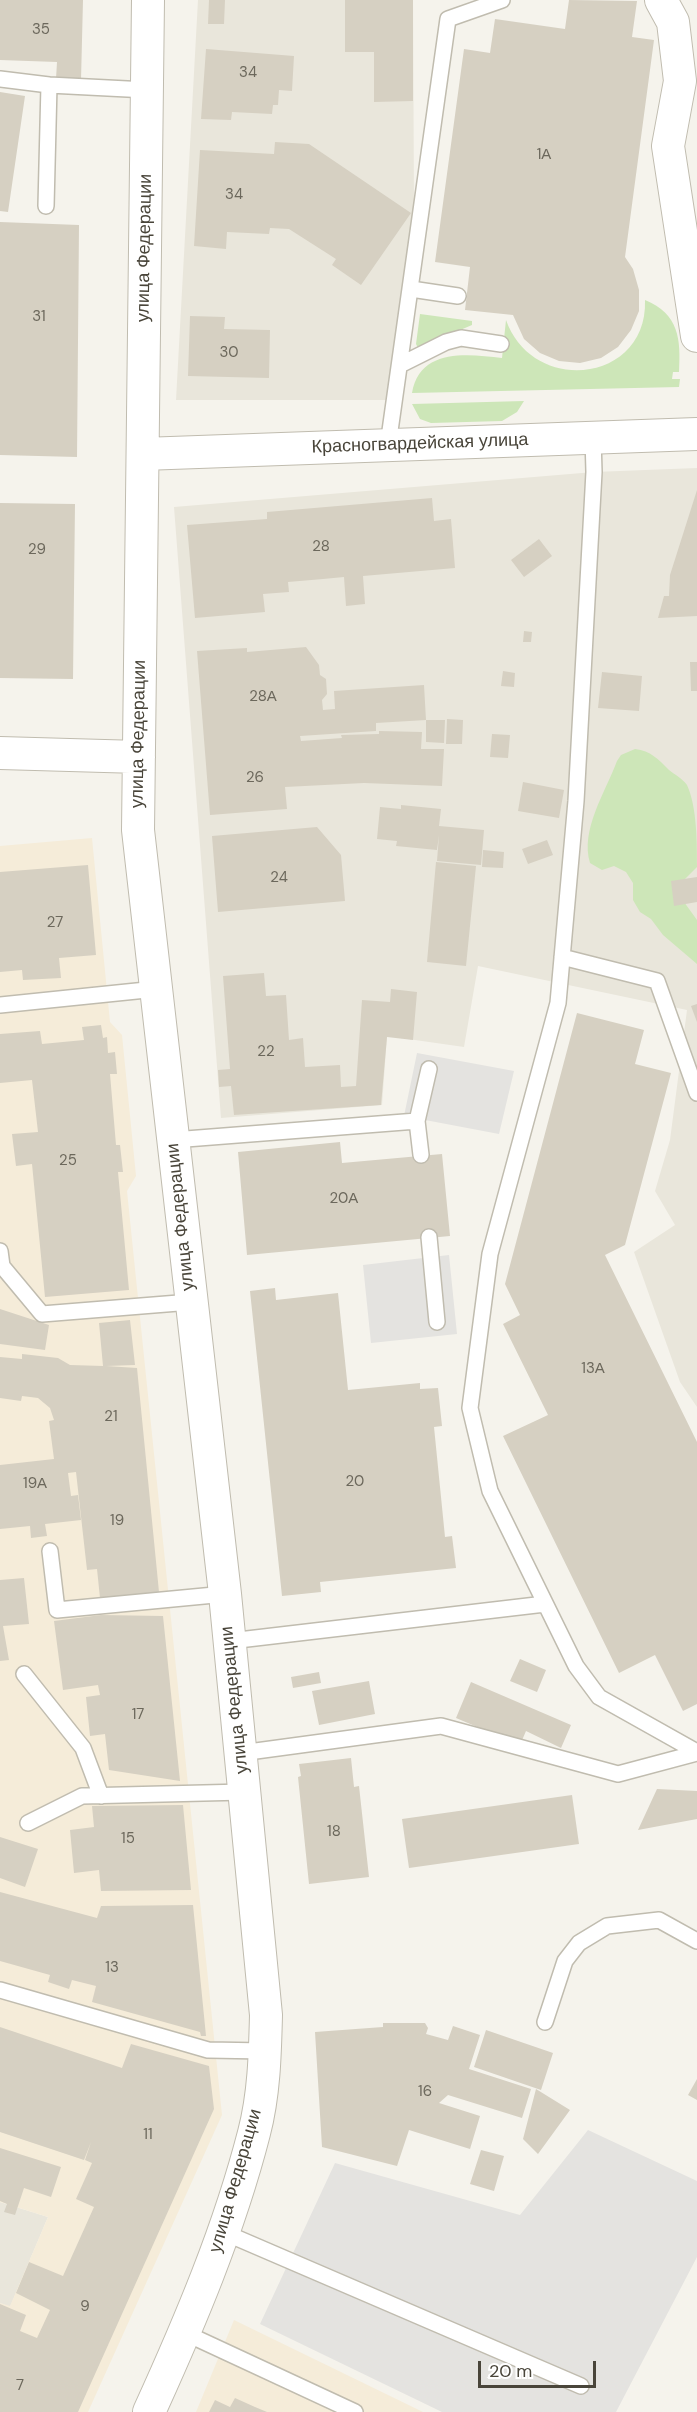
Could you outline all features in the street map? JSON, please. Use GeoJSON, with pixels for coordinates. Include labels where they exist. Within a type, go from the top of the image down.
{"type":"FeatureCollection","features":[{"type":"Feature","properties":{"kind":"street","name":"улица Федерации"},"geometry":{"type":"LineString","coordinates":[[148,0],[138,830],[225,1593],[266,2015],[264,2076],[254,2132],[223,2232],[185,2333],[149,2412]]}},
{"type":"Feature","properties":{"kind":"street"},"geometry":{"type":"LineString","coordinates":[[661,0],[673,22],[688,74],[668,146],[697,336]]}},
{"type":"Feature","properties":{"kind":"street","name":"Красногвардейская улица"},"geometry":{"type":"LineString","coordinates":[[143,454],[697,434]]}},
{"type":"Feature","properties":{"kind":"street"},"geometry":{"type":"LineString","coordinates":[[0,753],[139,757]]}},
{"type":"Feature","properties":{"kind":"lane"},"geometry":{"type":"LineString","coordinates":[[388,445],[448,19],[502,0]]}},
{"type":"Feature","properties":{"kind":"lane"},"geometry":{"type":"LineString","coordinates":[[0,79],[49,85],[147,90]]}},
{"type":"Feature","properties":{"kind":"lane"},"geometry":{"type":"LineString","coordinates":[[46,206],[49,85]]}},
{"type":"Feature","properties":{"kind":"lane"},"geometry":{"type":"LineString","coordinates":[[411,289],[458,296]]}},
{"type":"Feature","properties":{"kind":"lane"},"geometry":{"type":"LineString","coordinates":[[400,365],[446,342],[461,338],[501,344]]}},
{"type":"Feature","properties":{"kind":"lane"},"geometry":{"type":"LineString","coordinates":[[593,438],[594,472],[576,801],[558,1003],[490,1254],[470,1408],[490,1491],[576,1666],[598,1697],[697,1753]]}},
{"type":"Feature","properties":{"kind":"lane"},"geometry":{"type":"LineString","coordinates":[[562,957],[657,981],[697,1093]]}},
{"type":"Feature","properties":{"kind":"lane"},"geometry":{"type":"LineString","coordinates":[[0,1005],[156,989]]}},
{"type":"Feature","properties":{"kind":"lane"},"geometry":{"type":"LineString","coordinates":[[421,1155],[417,1121],[429,1069]]}},
{"type":"Feature","properties":{"kind":"lane"},"geometry":{"type":"LineString","coordinates":[[173,1140],[417,1121]]}},
{"type":"Feature","properties":{"kind":"lane"},"geometry":{"type":"LineString","coordinates":[[429,1238],[437,1322]]}},
{"type":"Feature","properties":{"kind":"lane"},"geometry":{"type":"LineString","coordinates":[[0,1251],[2,1266],[42,1314],[191,1302]]}},
{"type":"Feature","properties":{"kind":"lane"},"geometry":{"type":"LineString","coordinates":[[50,1551],[57,1610],[225,1593]]}},
{"type":"Feature","properties":{"kind":"lane"},"geometry":{"type":"LineString","coordinates":[[230,1641],[545,1604]]}},
{"type":"Feature","properties":{"kind":"lane"},"geometry":{"type":"LineString","coordinates":[[24,1674],[83,1748],[101,1796]]}},
{"type":"Feature","properties":{"kind":"lane"},"geometry":{"type":"LineString","coordinates":[[241,1753],[441,1726],[618,1774],[697,1753]]}},
{"type":"Feature","properties":{"kind":"lane"},"geometry":{"type":"LineString","coordinates":[[28,1823],[82,1796],[244,1791]]}},
{"type":"Feature","properties":{"kind":"lane"},"geometry":{"type":"LineString","coordinates":[[545,2022],[565,1960],[579,1942],[607,1926],[659,1920],[697,1941]]}},
{"type":"Feature","properties":{"kind":"lane"},"geometry":{"type":"LineString","coordinates":[[0,1990],[208,2050],[265,2051]]}},
{"type":"Feature","properties":{"kind":"lane"},"geometry":{"type":"LineString","coordinates":[[223,2232],[581,2386]]}},
{"type":"Feature","properties":{"kind":"lane"},"geometry":{"type":"LineString","coordinates":[[185,2333],[355,2412]]}},
{"type":"Feature","properties":{"kind":"shaded area"},"geometry":{"type":"Polygon","coordinates":[[[198,0],[413,0],[414,210],[387,400],[176,400],[198,0]]]}},
{"type":"Feature","properties":{"kind":"shaded area"},"geometry":{"type":"Polygon","coordinates":[[[697,468],[697,1407],[680,1382],[634,1252],[675,1225],[655,1191],[670,1140],[687,1010],[478,966],[464,1047],[387,1036],[382,1105],[221,1118],[174,507],[594,472],[697,468]]]}},
{"type":"Feature","properties":{"kind":"shaded area"},"geometry":{"type":"Polygon","coordinates":[[[92,838],[110,1022],[122,1035],[136,1176],[127,1191],[222,2115],[88,2412],[0,2412],[0,2303],[10,2306],[48,2217],[0,2202],[0,846],[92,838]]]}},
{"type":"Feature","properties":{"kind":"shaded area"},"geometry":{"type":"Polygon","coordinates":[[[417,1053],[514,1071],[499,1134],[404,1116],[417,1053]]]}},
{"type":"Feature","properties":{"kind":"shaded area"},"geometry":{"type":"Polygon","coordinates":[[[449,1255],[457,1334],[371,1343],[363,1265],[449,1255]]]}},
{"type":"Feature","properties":{"kind":"shaded area"},"geometry":{"type":"Polygon","coordinates":[[[588,2130],[697,2181],[697,2257],[616,2412],[442,2412],[260,2324],[335,2163],[520,2215],[588,2130]]]}},
{"type":"Feature","properties":{"kind":"shaded area"},"geometry":{"type":"Polygon","coordinates":[[[0,2202],[48,2217],[10,2307],[0,2303],[0,2202]]]}},
{"type":"Feature","properties":{"kind":"shaded area"},"geometry":{"type":"Polygon","coordinates":[[[234,2320],[423,2412],[196,2412],[234,2320]]]}},
{"type":"Feature","properties":{"kind":"green space"},"geometry":{"type":"Polygon","coordinates":[[[645,300],[665,313],[676,329],[679,372],[673,372],[672,379],[680,379],[679,387],[412,393],[417,378],[435,361],[460,355],[502,358],[506,320],[520,344],[540,361],[563,369],[587,370],[609,363],[628,349],[641,328],[645,300]]]}},
{"type":"Feature","properties":{"kind":"green space"},"geometry":{"type":"Polygon","coordinates":[[[420,314],[472,321],[472,325],[418,348],[416,344],[420,314]]]}},
{"type":"Feature","properties":{"kind":"green space"},"geometry":{"type":"Polygon","coordinates":[[[524,401],[517,412],[502,421],[431,423],[420,419],[412,404],[524,401]]]}},
{"type":"Feature","properties":{"kind":"green space"},"geometry":{"type":"Polygon","coordinates":[[[635,749],[658,759],[681,778],[687,785],[693,804],[697,867],[681,883],[684,902],[697,920],[697,964],[663,935],[651,919],[640,912],[633,900],[633,883],[626,872],[614,866],[602,870],[590,863],[588,838],[595,812],[617,761],[621,755],[635,749]]]}},
{"type":"Feature","properties":{"kind":"building"},"geometry":{"type":"Polygon","coordinates":[[[0,0],[83,0],[81,80],[56,79],[57,62],[0,60],[0,0]]]}},
{"type":"Feature","properties":{"kind":"building"},"geometry":{"type":"Polygon","coordinates":[[[209,0],[225,0],[224,24],[208,24],[209,0]]]}},
{"type":"Feature","properties":{"kind":"building"},"geometry":{"type":"Polygon","coordinates":[[[345,0],[413,0],[413,101],[374,102],[374,52],[345,52],[345,0]]]}},
{"type":"Feature","properties":{"kind":"building"},"geometry":{"type":"Polygon","coordinates":[[[569,0],[637,1],[632,37],[654,40],[625,257],[633,269],[639,290],[639,311],[631,330],[618,347],[601,358],[580,363],[559,361],[540,353],[524,339],[513,315],[465,310],[470,267],[435,262],[464,49],[490,53],[495,19],[565,29],[569,0]]]}},
{"type":"Feature","properties":{"kind":"building"},"geometry":{"type":"Polygon","coordinates":[[[206,49],[294,56],[292,91],[279,90],[278,105],[273,105],[272,114],[232,112],[231,120],[201,119],[206,49]]]}},
{"type":"Feature","properties":{"kind":"building"},"geometry":{"type":"Polygon","coordinates":[[[0,92],[25,96],[8,212],[0,211],[0,92]]]}},
{"type":"Feature","properties":{"kind":"building"},"geometry":{"type":"Polygon","coordinates":[[[275,142],[309,144],[411,213],[361,285],[332,265],[336,259],[289,229],[270,228],[269,234],[227,232],[226,249],[194,246],[200,150],[274,154],[275,142]]]}},
{"type":"Feature","properties":{"kind":"building"},"geometry":{"type":"Polygon","coordinates":[[[0,222],[79,225],[77,457],[0,455],[0,222]]]}},
{"type":"Feature","properties":{"kind":"building"},"geometry":{"type":"Polygon","coordinates":[[[190,316],[225,317],[224,329],[270,330],[269,378],[188,376],[190,316]]]}},
{"type":"Feature","properties":{"kind":"building"},"geometry":{"type":"Polygon","coordinates":[[[697,490],[697,616],[658,618],[664,596],[669,596],[670,575],[697,490]]]}},
{"type":"Feature","properties":{"kind":"building"},"geometry":{"type":"Polygon","coordinates":[[[432,498],[434,521],[451,519],[455,568],[363,576],[365,604],[346,606],[344,577],[288,582],[289,592],[263,594],[265,612],[195,618],[187,525],[267,519],[267,512],[432,498]]]}},
{"type":"Feature","properties":{"kind":"building"},"geometry":{"type":"Polygon","coordinates":[[[0,503],[75,504],[73,679],[0,678],[0,503]]]}},
{"type":"Feature","properties":{"kind":"building"},"geometry":{"type":"Polygon","coordinates":[[[539,539],[552,556],[524,577],[511,560],[539,539]]]}},
{"type":"Feature","properties":{"kind":"building"},"geometry":{"type":"Polygon","coordinates":[[[524,631],[532,632],[531,642],[523,642],[524,631]]]}},
{"type":"Feature","properties":{"kind":"building"},"geometry":{"type":"Polygon","coordinates":[[[306,647],[319,665],[320,675],[326,679],[327,694],[322,700],[323,710],[335,709],[334,691],[424,685],[426,720],[376,723],[376,731],[300,736],[301,741],[342,738],[341,735],[379,734],[379,731],[422,732],[421,749],[444,749],[442,786],[364,783],[285,787],[287,809],[210,815],[197,651],[247,648],[247,652],[306,647]]]}},
{"type":"Feature","properties":{"kind":"building"},"geometry":{"type":"Polygon","coordinates":[[[690,662],[697,662],[697,691],[691,691],[690,662]]]}},
{"type":"Feature","properties":{"kind":"building"},"geometry":{"type":"Polygon","coordinates":[[[503,671],[515,673],[514,687],[501,686],[503,671]]]}},
{"type":"Feature","properties":{"kind":"building"},"geometry":{"type":"Polygon","coordinates":[[[602,672],[642,676],[639,711],[598,708],[602,672]]]}},
{"type":"Feature","properties":{"kind":"building"},"geometry":{"type":"Polygon","coordinates":[[[447,719],[463,720],[462,744],[446,744],[447,719]]]}},
{"type":"Feature","properties":{"kind":"building"},"geometry":{"type":"Polygon","coordinates":[[[426,720],[445,720],[444,743],[426,742],[426,720]]]}},
{"type":"Feature","properties":{"kind":"building"},"geometry":{"type":"Polygon","coordinates":[[[492,734],[510,735],[508,758],[490,757],[492,734]]]}},
{"type":"Feature","properties":{"kind":"building"},"geometry":{"type":"Polygon","coordinates":[[[523,782],[564,790],[559,818],[518,811],[523,782]]]}},
{"type":"Feature","properties":{"kind":"building"},"geometry":{"type":"Polygon","coordinates":[[[401,805],[441,809],[439,826],[484,830],[481,865],[437,861],[439,835],[437,850],[396,846],[397,841],[377,839],[380,807],[401,809],[401,805]]]}},
{"type":"Feature","properties":{"kind":"building"},"geometry":{"type":"Polygon","coordinates":[[[317,827],[341,855],[345,901],[218,912],[212,836],[317,827]]]}},
{"type":"Feature","properties":{"kind":"building"},"geometry":{"type":"Polygon","coordinates":[[[547,840],[553,855],[528,864],[522,849],[547,840]]]}},
{"type":"Feature","properties":{"kind":"building"},"geometry":{"type":"Polygon","coordinates":[[[483,850],[504,852],[503,868],[482,867],[483,850]]]}},
{"type":"Feature","properties":{"kind":"building"},"geometry":{"type":"Polygon","coordinates":[[[436,862],[476,866],[466,966],[427,962],[436,862]]]}},
{"type":"Feature","properties":{"kind":"building"},"geometry":{"type":"Polygon","coordinates":[[[88,865],[96,955],[59,958],[61,978],[23,980],[22,970],[0,972],[0,872],[88,865]]]}},
{"type":"Feature","properties":{"kind":"building"},"geometry":{"type":"Polygon","coordinates":[[[697,877],[697,902],[674,906],[671,881],[697,877]]]}},
{"type":"Feature","properties":{"kind":"building"},"geometry":{"type":"Polygon","coordinates":[[[264,973],[266,996],[286,995],[289,1040],[303,1038],[305,1067],[340,1065],[341,1087],[356,1086],[362,1000],[390,1002],[391,989],[417,992],[413,1040],[387,1037],[381,1105],[234,1115],[231,1086],[219,1087],[218,1070],[230,1069],[223,976],[264,973]]]}},
{"type":"Feature","properties":{"kind":"building"},"geometry":{"type":"Polygon","coordinates":[[[697,1004],[697,1022],[691,1006],[697,1004]]]}},
{"type":"Feature","properties":{"kind":"building"},"geometry":{"type":"Polygon","coordinates":[[[577,1013],[644,1030],[635,1064],[671,1073],[625,1245],[605,1255],[697,1442],[697,1704],[683,1711],[655,1655],[619,1673],[503,1436],[548,1415],[503,1324],[520,1315],[505,1284],[577,1013]]]}},
{"type":"Feature","properties":{"kind":"building"},"geometry":{"type":"Polygon","coordinates":[[[101,1025],[103,1038],[107,1037],[108,1053],[115,1052],[117,1074],[110,1074],[116,1145],[120,1145],[123,1172],[118,1172],[129,1290],[45,1297],[32,1164],[16,1166],[12,1134],[38,1132],[32,1080],[0,1083],[0,1034],[40,1031],[42,1044],[84,1040],[82,1027],[101,1025]]]}},
{"type":"Feature","properties":{"kind":"building"},"geometry":{"type":"Polygon","coordinates":[[[340,1142],[342,1163],[442,1154],[450,1236],[247,1255],[238,1152],[340,1142]]]}},
{"type":"Feature","properties":{"kind":"building"},"geometry":{"type":"Polygon","coordinates":[[[275,1288],[276,1300],[338,1293],[348,1390],[420,1383],[420,1389],[438,1388],[442,1426],[434,1427],[445,1537],[452,1536],[456,1568],[320,1582],[321,1592],[282,1596],[250,1291],[275,1288]]]}},
{"type":"Feature","properties":{"kind":"building"},"geometry":{"type":"Polygon","coordinates":[[[0,1309],[49,1325],[45,1350],[0,1344],[0,1309]]]}},
{"type":"Feature","properties":{"kind":"building"},"geometry":{"type":"Polygon","coordinates":[[[130,1320],[135,1365],[106,1366],[137,1368],[159,1592],[100,1598],[97,1569],[87,1570],[76,1472],[68,1473],[71,1496],[78,1495],[81,1520],[45,1524],[47,1536],[31,1538],[30,1526],[0,1529],[0,1465],[54,1459],[49,1421],[54,1420],[50,1408],[38,1398],[22,1396],[21,1401],[0,1398],[0,1357],[22,1359],[22,1354],[58,1358],[70,1365],[103,1366],[99,1323],[130,1320]]]}},
{"type":"Feature","properties":{"kind":"building"},"geometry":{"type":"Polygon","coordinates":[[[24,1578],[29,1624],[3,1626],[9,1660],[0,1661],[0,1580],[24,1578]]]}},
{"type":"Feature","properties":{"kind":"building"},"geometry":{"type":"Polygon","coordinates":[[[101,1615],[163,1616],[180,1781],[109,1770],[105,1734],[90,1736],[86,1697],[100,1695],[98,1685],[63,1690],[54,1621],[101,1615]]]}},
{"type":"Feature","properties":{"kind":"building"},"geometry":{"type":"Polygon","coordinates":[[[520,1659],[546,1670],[537,1692],[510,1681],[520,1659]]]}},
{"type":"Feature","properties":{"kind":"building"},"geometry":{"type":"Polygon","coordinates":[[[319,1672],[321,1683],[293,1688],[291,1677],[319,1672]]]}},
{"type":"Feature","properties":{"kind":"building"},"geometry":{"type":"Polygon","coordinates":[[[369,1681],[375,1714],[319,1725],[312,1691],[369,1681]]]}},
{"type":"Feature","properties":{"kind":"building"},"geometry":{"type":"Polygon","coordinates":[[[471,1682],[571,1725],[561,1748],[526,1731],[520,1745],[456,1718],[471,1682]]]}},
{"type":"Feature","properties":{"kind":"building"},"geometry":{"type":"Polygon","coordinates":[[[351,1758],[354,1787],[359,1786],[369,1877],[309,1884],[298,1777],[301,1776],[299,1764],[351,1758]]]}},
{"type":"Feature","properties":{"kind":"building"},"geometry":{"type":"Polygon","coordinates":[[[657,1789],[697,1791],[697,1819],[638,1830],[657,1789]]]}},
{"type":"Feature","properties":{"kind":"building"},"geometry":{"type":"Polygon","coordinates":[[[572,1795],[579,1844],[409,1868],[402,1819],[572,1795]]]}},
{"type":"Feature","properties":{"kind":"building"},"geometry":{"type":"Polygon","coordinates":[[[183,1805],[191,1890],[101,1891],[99,1870],[74,1873],[70,1830],[94,1827],[92,1806],[183,1805]]]}},
{"type":"Feature","properties":{"kind":"building"},"geometry":{"type":"Polygon","coordinates":[[[0,1837],[38,1849],[25,1887],[0,1878],[0,1837]]]}},
{"type":"Feature","properties":{"kind":"building"},"geometry":{"type":"Polygon","coordinates":[[[0,1892],[97,1918],[101,1906],[193,1905],[206,2036],[201,2036],[200,2032],[92,2002],[96,1986],[72,1980],[69,1989],[48,1982],[50,1975],[0,1961],[0,1892]]]}},
{"type":"Feature","properties":{"kind":"building"},"geometry":{"type":"Polygon","coordinates":[[[383,2023],[425,2023],[428,2028],[426,2034],[448,2040],[453,2026],[480,2035],[469,2069],[531,2089],[522,2118],[448,2095],[439,2103],[480,2116],[470,2149],[409,2130],[397,2166],[322,2147],[315,2032],[383,2027],[383,2023]]]}},
{"type":"Feature","properties":{"kind":"building"},"geometry":{"type":"Polygon","coordinates":[[[0,2027],[122,2068],[131,2044],[209,2066],[214,2109],[78,2412],[0,2412],[0,2304],[26,2315],[20,2331],[37,2338],[50,2310],[16,2293],[29,2262],[63,2276],[94,2207],[76,2199],[92,2163],[85,2160],[91,2142],[84,2160],[0,2132],[0,2027]]]}},
{"type":"Feature","properties":{"kind":"building"},"geometry":{"type":"Polygon","coordinates":[[[486,2030],[553,2053],[541,2090],[474,2067],[486,2030]]]}},
{"type":"Feature","properties":{"kind":"building"},"geometry":{"type":"Polygon","coordinates":[[[697,2079],[697,2100],[688,2095],[697,2079]]]}},
{"type":"Feature","properties":{"kind":"building"},"geometry":{"type":"Polygon","coordinates":[[[536,2089],[570,2110],[538,2154],[523,2139],[536,2089]]]}},
{"type":"Feature","properties":{"kind":"building"},"geometry":{"type":"Polygon","coordinates":[[[0,2148],[61,2167],[51,2197],[24,2188],[15,2215],[4,2212],[7,2204],[0,2201],[0,2148]]]}},
{"type":"Feature","properties":{"kind":"building"},"geometry":{"type":"Polygon","coordinates":[[[481,2150],[504,2156],[494,2191],[470,2184],[481,2150]]]}},
{"type":"Feature","properties":{"kind":"building"},"geometry":{"type":"Polygon","coordinates":[[[235,2398],[267,2412],[209,2412],[215,2400],[230,2407],[235,2398]]]}}]}
